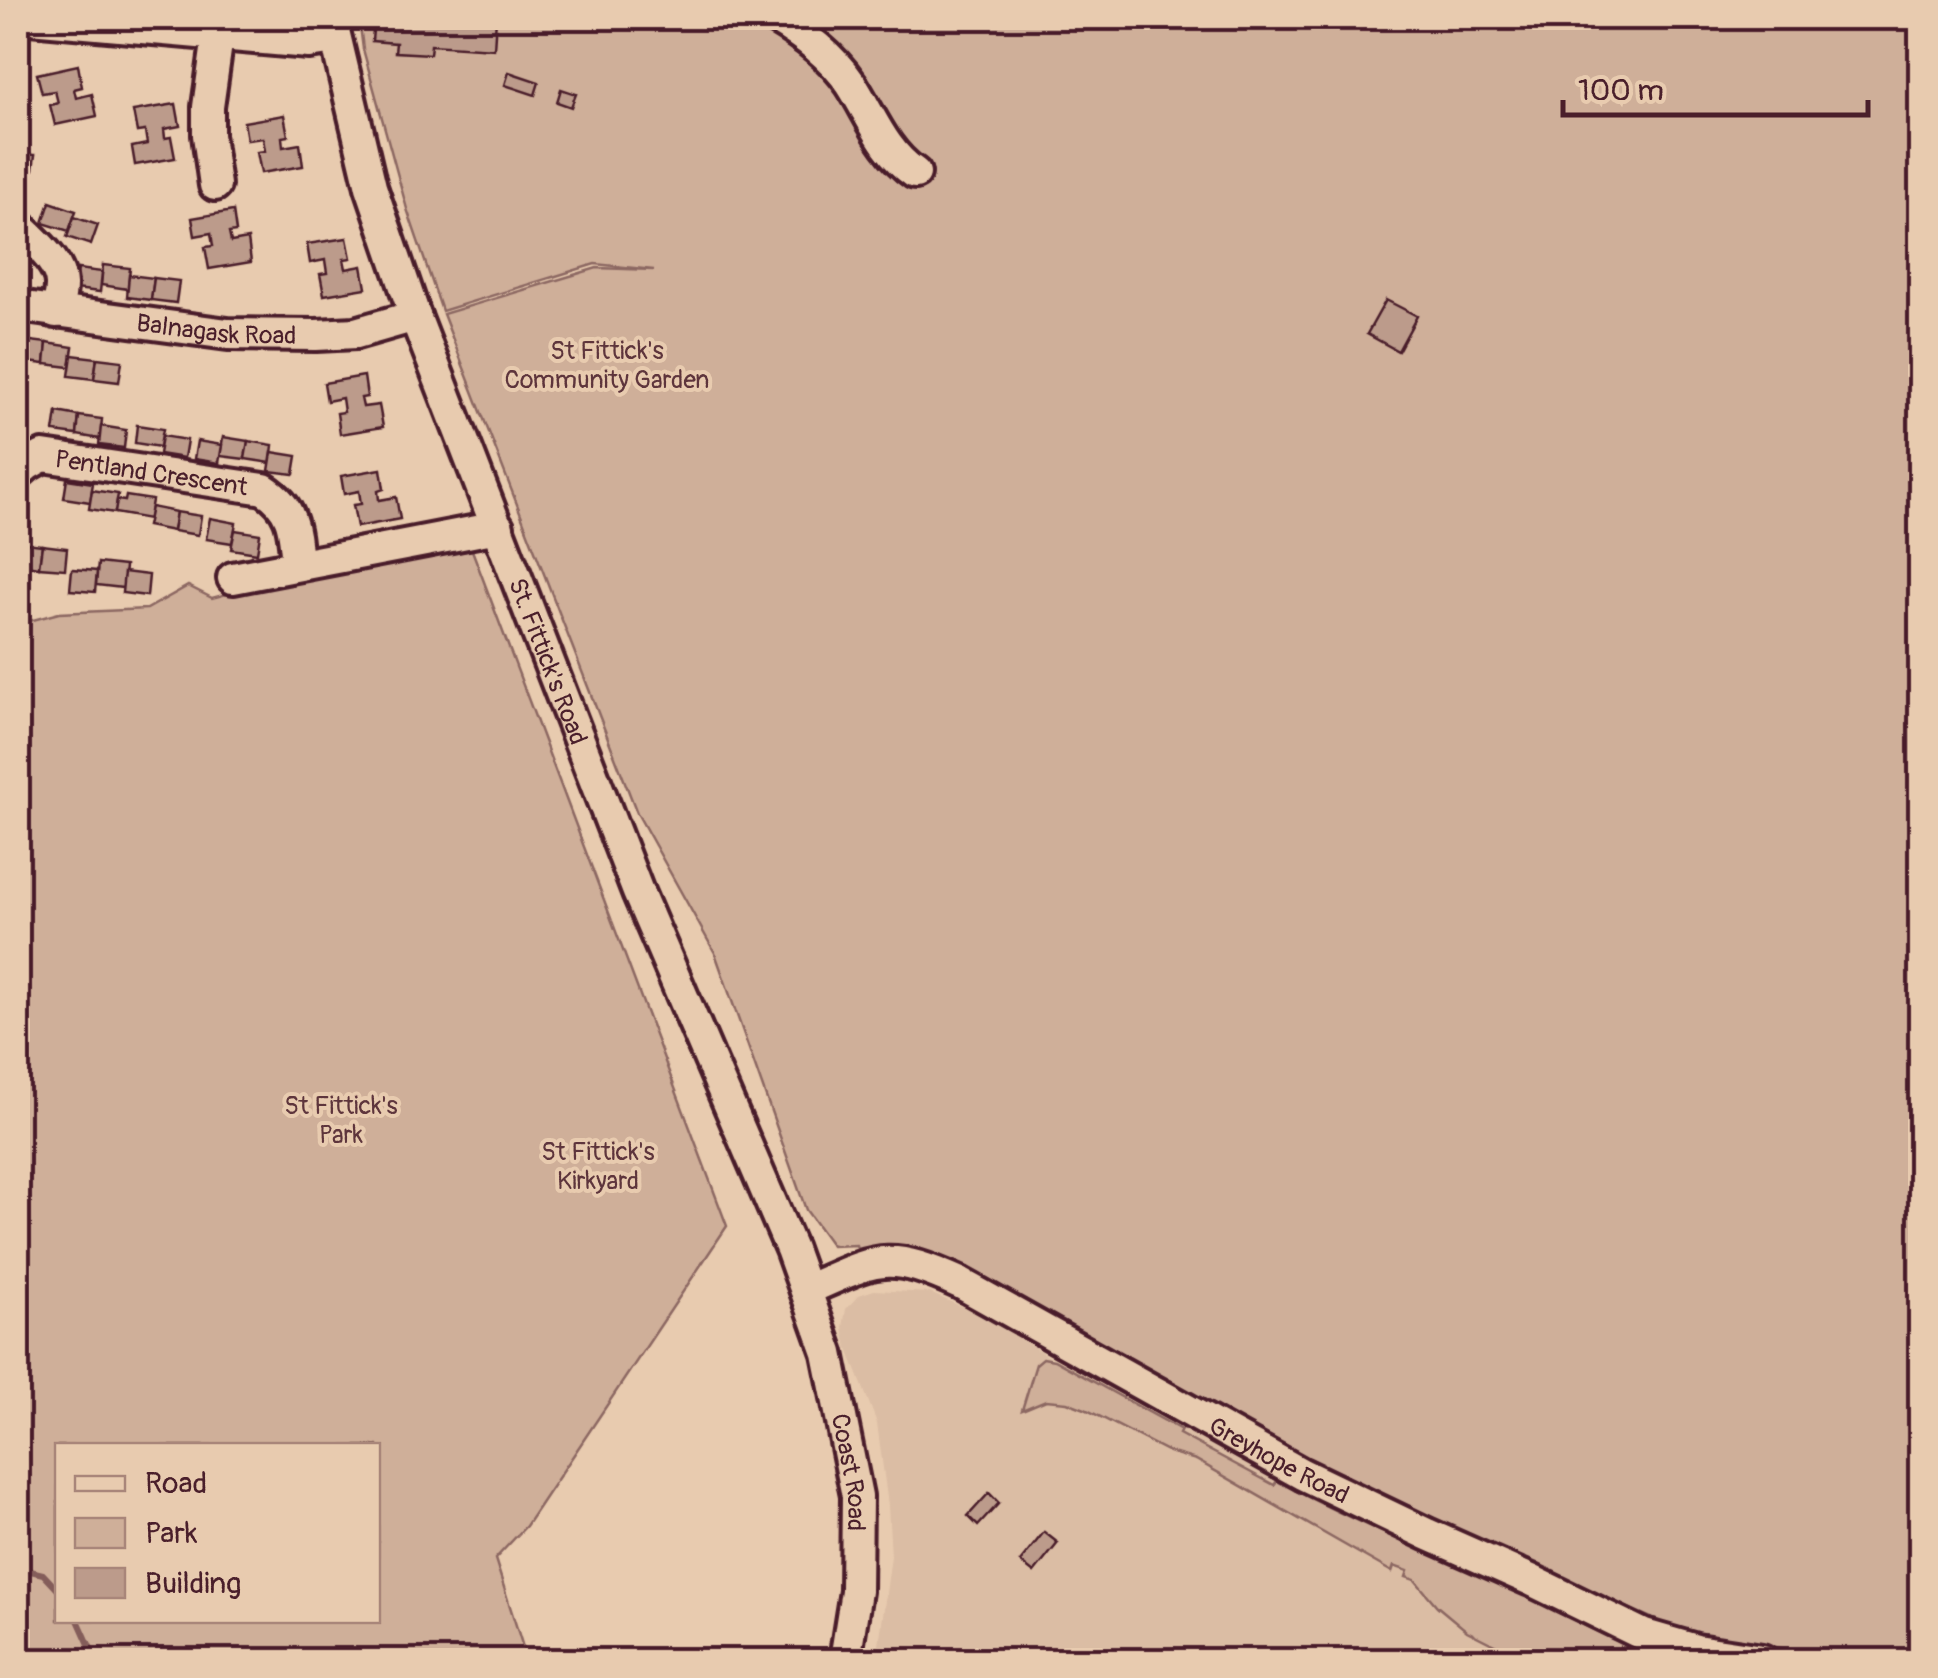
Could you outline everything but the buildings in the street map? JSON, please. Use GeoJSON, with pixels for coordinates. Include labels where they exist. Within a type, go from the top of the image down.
{"type":"FeatureCollection","features":[{"type":"Feature","properties":{"kind":"street"},"geometry":{"type":"LineString","coordinates":[[30,18],[309,43],[333,28]]}},
{"type":"Feature","properties":{"kind":"street"},"geometry":{"type":"LineString","coordinates":[[775,18],[807,37],[834,62],[890,150],[915,173]]}},
{"type":"Feature","properties":{"kind":"street","name":"St. Fittick's Road"},"geometry":{"type":"LineString","coordinates":[[333,28],[371,187],[415,316],[638,892],[806,1290]]}},
{"type":"Feature","properties":{"kind":"street"},"geometry":{"type":"LineString","coordinates":[[215,185],[208,107],[218,36]]}},
{"type":"Feature","properties":{"kind":"street"},"geometry":{"type":"LineString","coordinates":[[18,225],[60,275],[62,289],[56,312]]}},
{"type":"Feature","properties":{"kind":"street","name":"Balnagask Road"},"geometry":{"type":"LineString","coordinates":[[18,306],[228,334],[356,333],[415,316]]}},
{"type":"Feature","properties":{"kind":"street","name":"Pentland Crescent"},"geometry":{"type":"LineString","coordinates":[[18,473],[43,456],[264,489],[276,496],[288,512],[297,565]]}},
{"type":"Feature","properties":{"kind":"street"},"geometry":{"type":"LineString","coordinates":[[233,578],[498,527]]}},
{"type":"Feature","properties":{"kind":"street","name":"Greyhope Road"},"geometry":{"type":"LineString","coordinates":[[806,1290],[871,1262],[891,1260],[922,1266],[960,1282],[1302,1474],[1427,1534],[1644,1635],[1696,1650],[1762,1660]]}},
{"type":"Feature","properties":{"kind":"street","name":"Coast Road"},"geometry":{"type":"LineString","coordinates":[[806,1290],[828,1353],[858,1496],[856,1591],[845,1660]]}},
{"type":"Feature","properties":{"kind":"shaded area"},"geometry":{"type":"Polygon","coordinates":[[[874,1290],[930,1293],[986,1317],[1054,1360],[1340,1515],[1665,1660],[877,1660],[891,1556],[888,1505],[877,1423],[843,1327],[846,1309],[859,1295],[874,1290]]]}},
{"type":"Feature","properties":{"kind":"green space","name":"St Fittick's Community Garden"},"geometry":{"type":"Polygon","coordinates":[[[359,18],[1920,18],[1920,1660],[1849,1660],[1679,1630],[1411,1514],[1278,1449],[934,1257],[859,1255],[856,1245],[832,1246],[806,1210],[715,953],[637,813],[443,314],[597,268],[654,270],[595,264],[442,311],[407,209],[363,49],[359,18]]]}},
{"type":"Feature","properties":{"kind":"green space","name":"St Fittick's Park"},"geometry":{"type":"Polygon","coordinates":[[[472,550],[727,1226],[526,1526],[495,1559],[527,1660],[18,1660],[18,624],[59,613],[147,609],[188,586],[212,598],[264,584],[472,550]]]}},
{"type":"Feature","properties":{"kind":"green space"},"geometry":{"type":"Polygon","coordinates":[[[1043,1358],[1054,1360],[1274,1485],[1277,1481],[1665,1660],[1524,1660],[1467,1631],[1437,1606],[1415,1580],[1406,1577],[1408,1571],[1394,1566],[1392,1572],[1196,1460],[1169,1452],[1067,1402],[1046,1400],[1022,1410],[1036,1364],[1043,1358]]]}},
{"type":"Feature","properties":{"kind":"waterway"},"geometry":{"type":"LineString","coordinates":[[18,1568],[43,1574],[55,1587]]}},
{"type":"Feature","properties":{"kind":"waterway"},"geometry":{"type":"LineString","coordinates":[[79,1623],[96,1660]]}},
{"type":"Feature","properties":{"kind":"park label","name":"St Fittick's Kirkyard"},"geometry":{"type":"Point","coordinates":[598,1166]}}]}
